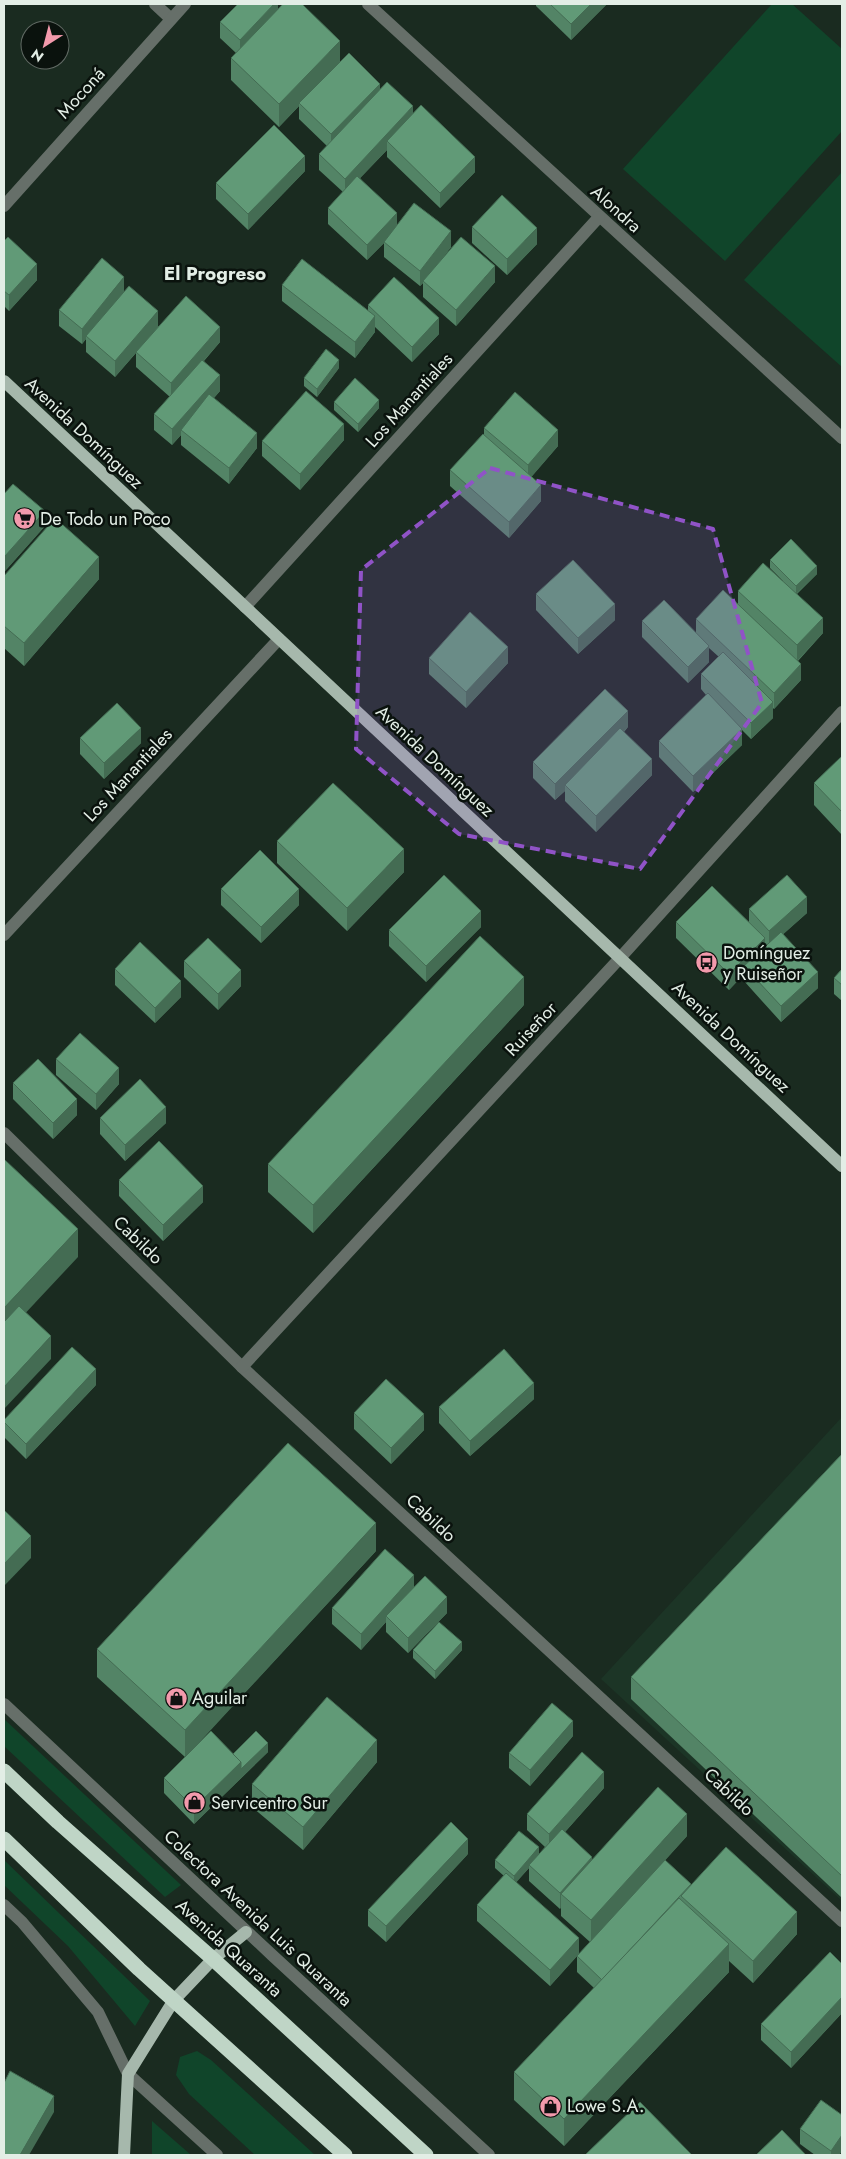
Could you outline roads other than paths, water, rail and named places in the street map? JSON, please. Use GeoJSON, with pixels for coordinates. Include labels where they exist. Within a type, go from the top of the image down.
{"type":"FeatureCollection","features":[{"type":"Feature","properties":{"kind":"highway","name":"Avenida Quaranta"},"geometry":{"type":"LineString","coordinates":[[4,1771],[58,1822],[213,1959],[426,2155]]}},
{"type":"Feature","properties":{"kind":"highway"},"geometry":{"type":"LineString","coordinates":[[4,1840],[174,2000],[345,2155]]}},
{"type":"Feature","properties":{"kind":"main road","name":"Avenida Domínguez"},"geometry":{"type":"LineString","coordinates":[[4,381],[842,1166]]}},
{"type":"Feature","properties":{"kind":"main road"},"geometry":{"type":"LineString","coordinates":[[124,2155],[128,2074],[174,2000],[213,1959],[246,1932]]}},
{"type":"Feature","properties":{"kind":"street"},"geometry":{"type":"LineString","coordinates":[[155,4],[170,18]]}},
{"type":"Feature","properties":{"kind":"street","name":"Moconá"},"geometry":{"type":"LineString","coordinates":[[4,206],[184,4]]}},
{"type":"Feature","properties":{"kind":"street","name":"Alondra"},"geometry":{"type":"LineString","coordinates":[[368,4],[842,438]]}},
{"type":"Feature","properties":{"kind":"street","name":"Los Manantiales"},"geometry":{"type":"LineString","coordinates":[[244,607],[599,217]]}},
{"type":"Feature","properties":{"kind":"street","name":"Los Manantiales"},"geometry":{"type":"LineString","coordinates":[[4,935],[279,639]]}},
{"type":"Feature","properties":{"kind":"street","name":"Ruiseñor"},"geometry":{"type":"LineString","coordinates":[[242,1367],[620,958],[842,712]]}},
{"type":"Feature","properties":{"kind":"street","name":"Cabildo"},"geometry":{"type":"LineString","coordinates":[[4,1133],[242,1367],[842,1921]]}},
{"type":"Feature","properties":{"kind":"street","name":"Colectora Avenida Luis Quaranta"},"geometry":{"type":"LineString","coordinates":[[4,1704],[246,1932],[489,2155]]}},
{"type":"Feature","properties":{"kind":"street"},"geometry":{"type":"LineString","coordinates":[[4,1905],[22,1922],[98,2012],[128,2074],[217,2155]]}},
{"type":"Feature","properties":{"kind":"place","name":"De Todo un Poco"},"geometry":{"type":"Point","coordinates":[24,519]}},
{"type":"Feature","properties":{"kind":"place","name":"Domínguez y Ruiseñor"},"geometry":{"type":"Point","coordinates":[707,963]}},
{"type":"Feature","properties":{"kind":"place","name":"Aguilar"},"geometry":{"type":"Point","coordinates":[176,1698]}},
{"type":"Feature","properties":{"kind":"place","name":"Servicentro Sur"},"geometry":{"type":"Point","coordinates":[195,1803]}},
{"type":"Feature","properties":{"kind":"place","name":"Lowe S.A."},"geometry":{"type":"Point","coordinates":[551,2106]}},
{"type":"Feature","properties":{"kind":"district","name":"El Progreso"},"geometry":{"type":"Point","coordinates":[215,273]}}]}
